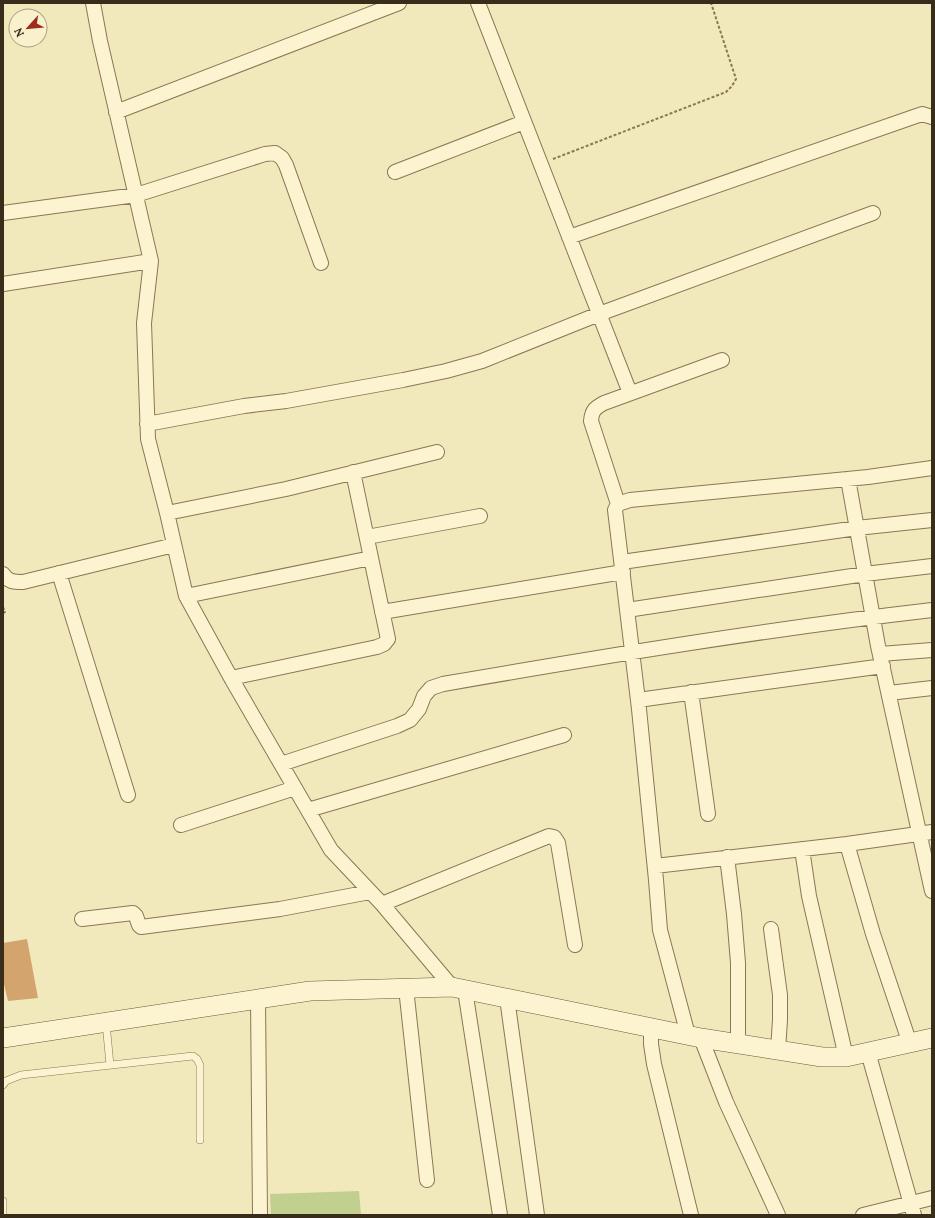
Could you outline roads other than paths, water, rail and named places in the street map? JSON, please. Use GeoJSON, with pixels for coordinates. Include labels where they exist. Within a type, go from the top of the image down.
{"type":"FeatureCollection","features":[{"type":"Feature","properties":{"kind":"street"},"geometry":{"type":"LineString","coordinates":[[93,3],[100,41],[151,261],[144,323],[148,439],[186,596],[231,678],[331,850],[458,988],[500,1215]]}},
{"type":"Feature","properties":{"kind":"street"},"geometry":{"type":"LineString","coordinates":[[116,112],[399,3]]}},
{"type":"Feature","properties":{"kind":"street"},"geometry":{"type":"LineString","coordinates":[[478,3],[630,393]]}},
{"type":"Feature","properties":{"kind":"street"},"geometry":{"type":"LineString","coordinates":[[569,237],[922,114],[932,117]]}},
{"type":"Feature","properties":{"kind":"street"},"geometry":{"type":"LineString","coordinates":[[395,172],[524,122]]}},
{"type":"Feature","properties":{"kind":"street"},"geometry":{"type":"LineString","coordinates":[[3,213],[136,195],[265,154],[275,153],[282,158],[286,165],[321,263]]}},
{"type":"Feature","properties":{"kind":"street"},"geometry":{"type":"LineString","coordinates":[[148,424],[224,409],[286,401],[446,371],[482,360],[599,314],[873,213]]}},
{"type":"Feature","properties":{"kind":"street"},"geometry":{"type":"LineString","coordinates":[[3,284],[151,261]]}},
{"type":"Feature","properties":{"kind":"street"},"geometry":{"type":"LineString","coordinates":[[722,360],[630,393],[597,407],[592,413],[591,421],[618,504],[615,510],[638,700],[660,930],[695,1036],[778,1215]]}},
{"type":"Feature","properties":{"kind":"street"},"geometry":{"type":"LineString","coordinates":[[167,513],[286,489],[437,452]]}},
{"type":"Feature","properties":{"kind":"street"},"geometry":{"type":"LineString","coordinates":[[618,504],[630,500],[848,479],[932,468]]}},
{"type":"Feature","properties":{"kind":"street"},"geometry":{"type":"LineString","coordinates":[[231,678],[377,647],[384,644],[388,639],[353,472]]}},
{"type":"Feature","properties":{"kind":"street"},"geometry":{"type":"LineString","coordinates":[[848,479],[881,660],[926,833],[932,891]]}},
{"type":"Feature","properties":{"kind":"street"},"geometry":{"type":"LineString","coordinates":[[367,537],[480,516]]}},
{"type":"Feature","properties":{"kind":"street"},"geometry":{"type":"LineString","coordinates":[[382,612],[622,567],[857,528],[932,520]]}},
{"type":"Feature","properties":{"kind":"street"},"geometry":{"type":"LineString","coordinates":[[3,574],[6,578],[13,582],[23,582],[174,545]]}},
{"type":"Feature","properties":{"kind":"street"},"geometry":{"type":"LineString","coordinates":[[186,596],[371,558]]}},
{"type":"Feature","properties":{"kind":"street"},"geometry":{"type":"LineString","coordinates":[[627,610],[865,574],[932,566]]}},
{"type":"Feature","properties":{"kind":"street"},"geometry":{"type":"LineString","coordinates":[[59,573],[128,794]]}},
{"type":"Feature","properties":{"kind":"street"},"geometry":{"type":"LineString","coordinates":[[281,764],[397,726],[410,720],[419,709],[424,696],[431,688],[443,684],[632,652],[873,617],[932,610]]}},
{"type":"Feature","properties":{"kind":"street"},"geometry":{"type":"LineString","coordinates":[[638,700],[881,660],[932,650]]}},
{"type":"Feature","properties":{"kind":"street"},"geometry":{"type":"LineString","coordinates":[[889,693],[932,688]]}},
{"type":"Feature","properties":{"kind":"street"},"geometry":{"type":"LineString","coordinates":[[690,692],[708,814]]}},
{"type":"Feature","properties":{"kind":"street"},"geometry":{"type":"LineString","coordinates":[[308,810],[564,735]]}},
{"type":"Feature","properties":{"kind":"street"},"geometry":{"type":"LineString","coordinates":[[181,825],[295,788]]}},
{"type":"Feature","properties":{"kind":"street"},"geometry":{"type":"LineString","coordinates":[[655,866],[847,844],[926,833]]}},
{"type":"Feature","properties":{"kind":"street"},"geometry":{"type":"LineString","coordinates":[[382,904],[549,836],[554,837],[558,843],[575,945]]}},
{"type":"Feature","properties":{"kind":"street"},"geometry":{"type":"LineString","coordinates":[[847,844],[873,934],[910,1044]]}},
{"type":"Feature","properties":{"kind":"street"},"geometry":{"type":"LineString","coordinates":[[802,849],[809,896],[846,1057]]}},
{"type":"Feature","properties":{"kind":"street"},"geometry":{"type":"LineString","coordinates":[[727,857],[738,964],[738,1044]]}},
{"type":"Feature","properties":{"kind":"street"},"geometry":{"type":"LineString","coordinates":[[82,919],[133,913],[136,916],[138,925],[142,926],[280,909],[370,892]]}},
{"type":"Feature","properties":{"kind":"street"},"geometry":{"type":"LineString","coordinates":[[771,929],[780,995],[778,1050]]}},
{"type":"Feature","properties":{"kind":"street"},"geometry":{"type":"LineString","coordinates":[[406,988],[427,1180]]}},
{"type":"Feature","properties":{"kind":"street"},"geometry":{"type":"LineString","coordinates":[[3,1038],[310,991],[458,988],[695,1036],[822,1057],[846,1057],[932,1038]]}},
{"type":"Feature","properties":{"kind":"street"},"geometry":{"type":"LineString","coordinates":[[507,998],[537,1215]]}},
{"type":"Feature","properties":{"kind":"street"},"geometry":{"type":"LineString","coordinates":[[258,999],[260,1215]]}},
{"type":"Feature","properties":{"kind":"street"},"geometry":{"type":"LineString","coordinates":[[651,1027],[651,1044],[654,1064],[691,1215]]}},
{"type":"Feature","properties":{"kind":"street"},"geometry":{"type":"LineString","coordinates":[[868,1052],[912,1209]]}},
{"type":"Feature","properties":{"kind":"street"},"geometry":{"type":"LineString","coordinates":[[863,1215],[912,1209],[932,1198]]}},
{"type":"Feature","properties":{"kind":"lane"},"geometry":{"type":"LineString","coordinates":[[106,1022],[110,1065]]}},
{"type":"Feature","properties":{"kind":"lane"},"geometry":{"type":"LineString","coordinates":[[3,1085],[6,1081],[21,1075],[193,1056],[197,1059],[200,1065],[200,1140]]}},
{"type":"Feature","properties":{"kind":"lane"},"geometry":{"type":"LineString","coordinates":[[3,1201],[3,1215]]}}]}
